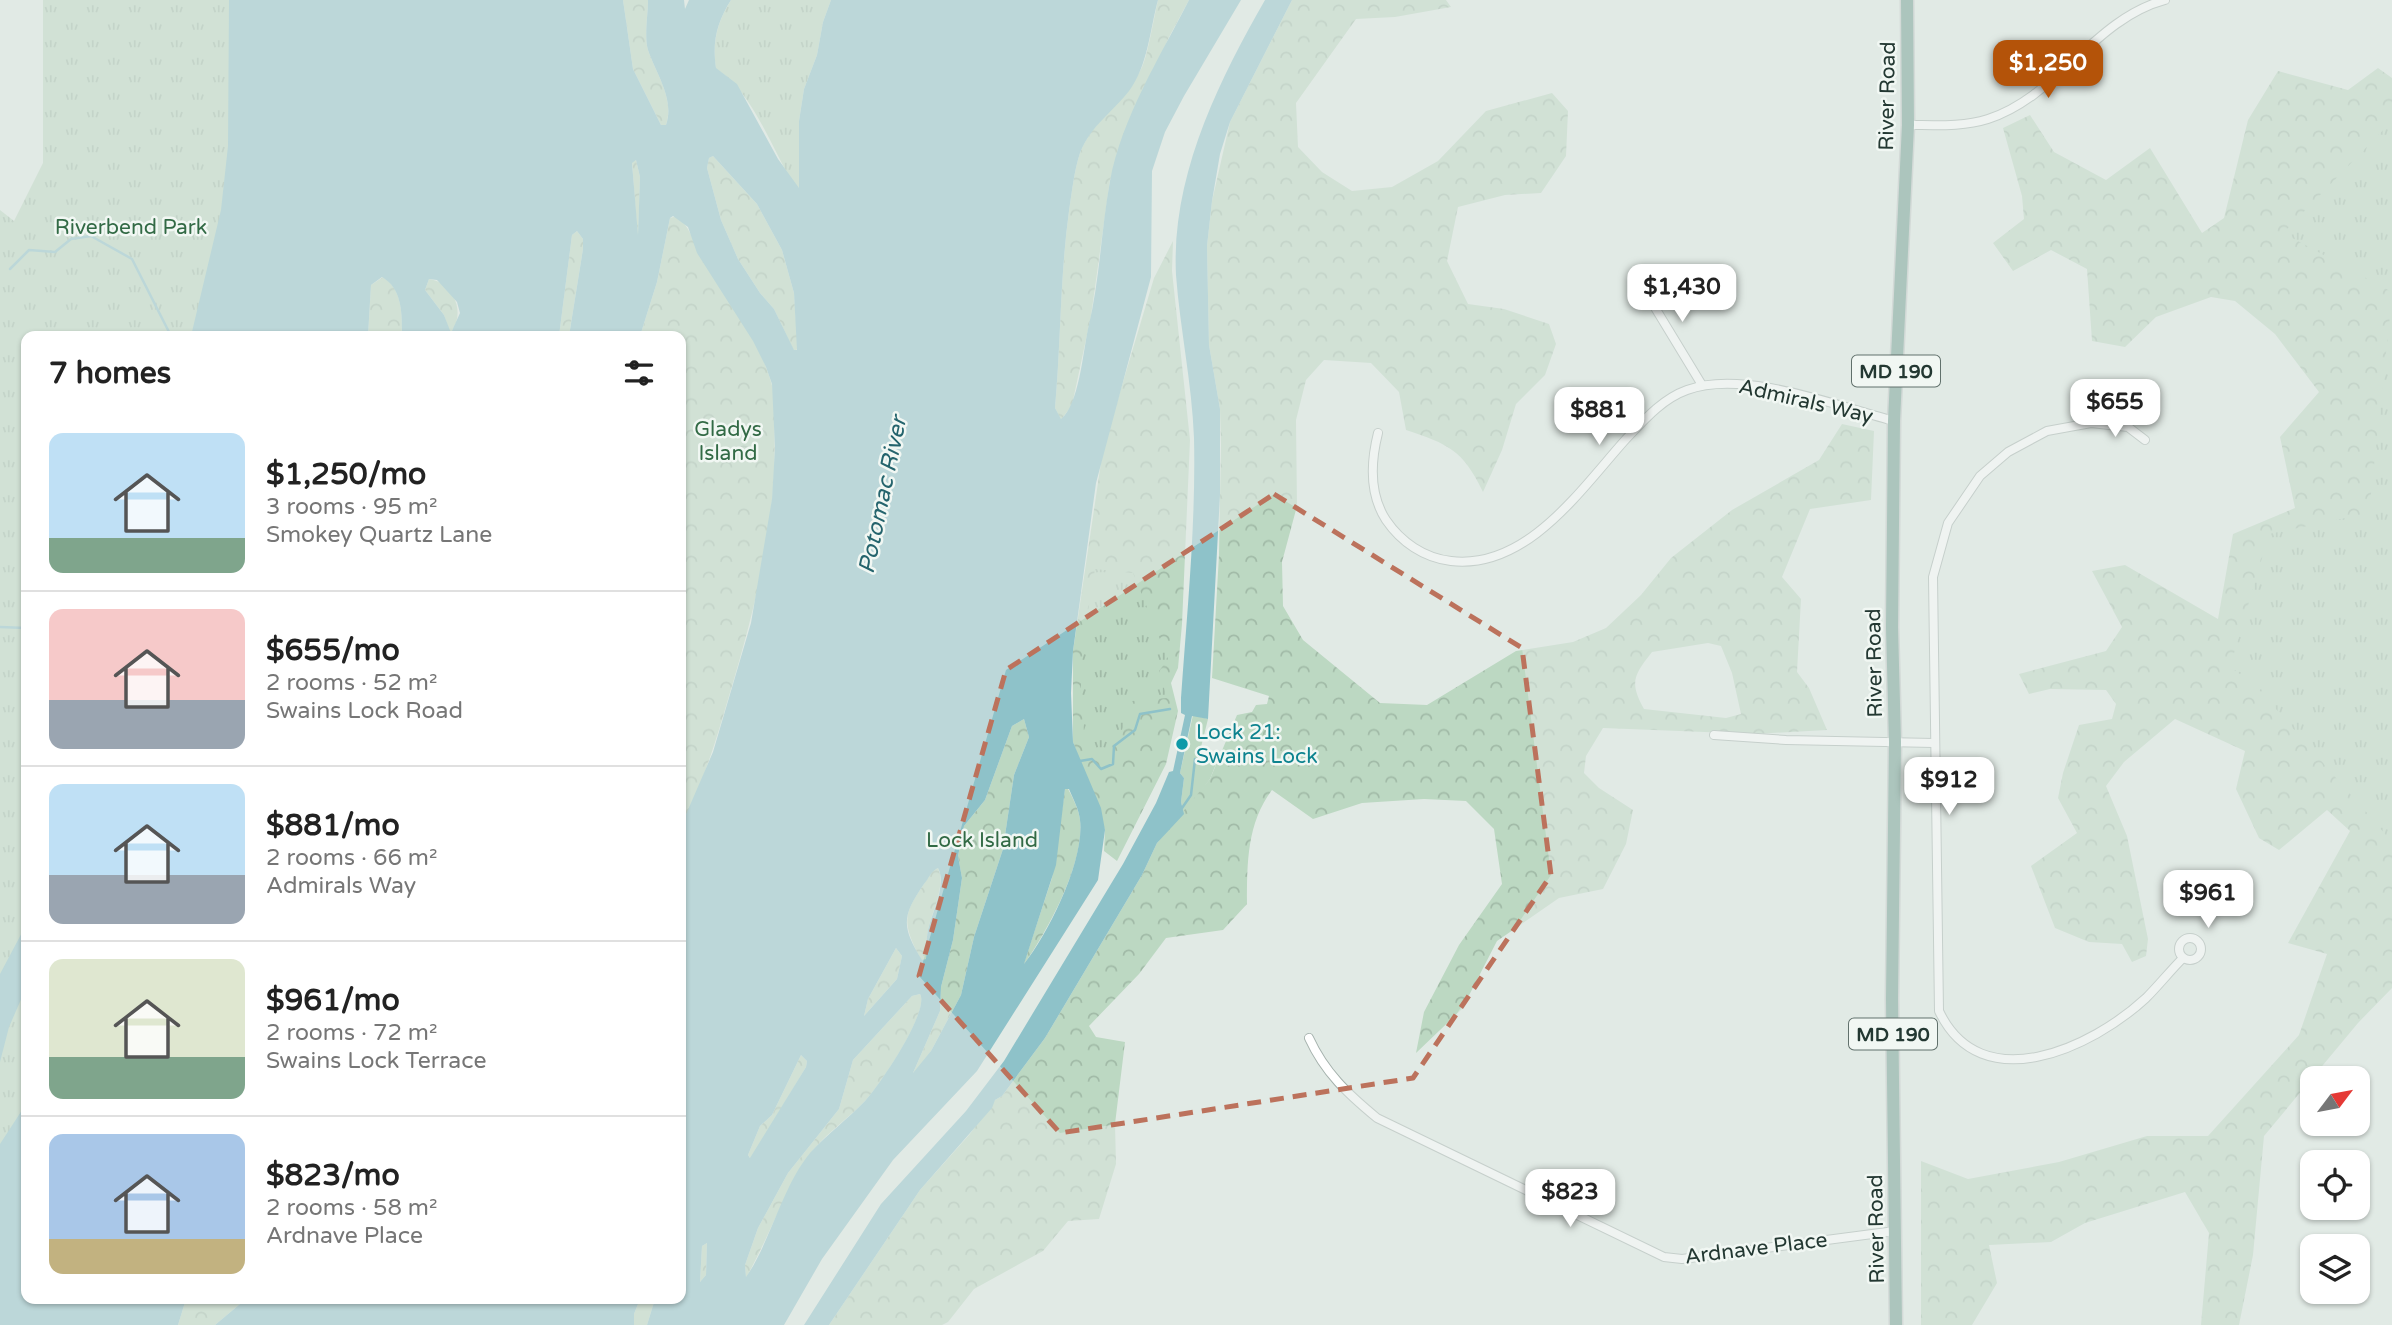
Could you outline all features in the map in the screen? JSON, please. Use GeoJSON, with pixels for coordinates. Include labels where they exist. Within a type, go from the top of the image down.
{"type":"FeatureCollection","features":[{"type":"Feature","properties":{"kind":"main road","name":"River Road"},"geometry":{"type":"LineString","coordinates":[[1896,1325],[1892,999],[1895,742],[1892,627],[1894,421],[1908,125],[1907,0]]}},
{"type":"Feature","properties":{"kind":"street"},"geometry":{"type":"LineString","coordinates":[[1908,125],[1944,125],[1991,118],[2038,90],[2090,43],[2125,18],[2165,0]]}},
{"type":"Feature","properties":{"kind":"street"},"geometry":{"type":"LineString","coordinates":[[1637,278],[1702,386]]}},
{"type":"Feature","properties":{"kind":"street","name":"Admirals Way"},"geometry":{"type":"LineString","coordinates":[[1378,433],[1372,470],[1379,508],[1388,523],[1405,542],[1418,551],[1441,560],[1465,563],[1506,553],[1530,538],[1563,508],[1648,415],[1670,398],[1702,386],[1755,385],[1894,421]]}},
{"type":"Feature","properties":{"kind":"street"},"geometry":{"type":"LineString","coordinates":[[2145,440],[2128,427],[2091,423],[2047,431],[2008,452],[1980,476],[1948,523],[1933,577],[1938,1000],[1944,1020],[1962,1044],[1979,1055],[2010,1061],[2053,1052],[2083,1040],[2145,999],[2183,958]]}},
{"type":"Feature","properties":{"kind":"street"},"geometry":{"type":"LineString","coordinates":[[1714,735],[1934,743]]}},
{"type":"Feature","properties":{"kind":"street","name":"Ardnave Place"},"geometry":{"type":"LineString","coordinates":[[1309,1038],[1321,1064],[1346,1092],[1377,1118],[1664,1257],[1682,1259],[1895,1231]]}},
{"type":"Feature","properties":{"kind":"highlighted area"},"geometry":{"type":"Polygon","coordinates":[[[1274,494],[1522,648],[1551,875],[1413,1078],[1060,1133],[919,976],[1006,670],[1274,494]]]}},
{"type":"Feature","properties":{"kind":"green space","name":"Riverbend Park"},"geometry":{"type":"Polygon","coordinates":[[[43,0],[245,0],[215,331],[21,331],[21,1144],[0,1166],[0,210],[14,221],[43,163],[43,0]]]}},
{"type":"Feature","properties":{"kind":"green space"},"geometry":{"type":"Polygon","coordinates":[[[623,0],[648,0],[647,44],[666,96],[666,125],[661,125],[633,69],[623,0]]]}},
{"type":"Feature","properties":{"kind":"green space"},"geometry":{"type":"Polygon","coordinates":[[[731,0],[831,0],[823,22],[817,55],[804,89],[799,121],[799,188],[795,187],[751,106],[729,79],[716,69],[717,33],[731,0]]]}},
{"type":"Feature","properties":{"kind":"green space"},"geometry":{"type":"Polygon","coordinates":[[[1158,0],[1189,0],[1168,39],[1110,180],[1091,316],[1072,405],[1061,420],[1055,408],[1062,284],[1076,167],[1080,153],[1093,130],[1128,90],[1142,67],[1158,0]]]}},
{"type":"Feature","properties":{"kind":"green space"},"geometry":{"type":"Polygon","coordinates":[[[1292,0],[1446,0],[1451,7],[1395,17],[1356,19],[1296,103],[1298,147],[1322,172],[1352,191],[1392,187],[1438,161],[1486,111],[1552,93],[1568,111],[1566,156],[1541,193],[1505,195],[1458,207],[1447,261],[1468,304],[1504,309],[1549,324],[1556,344],[1545,375],[1516,404],[1502,450],[1483,492],[1476,478],[1453,450],[1406,430],[1399,392],[1371,363],[1324,360],[1306,380],[1296,420],[1297,506],[1282,562],[1283,606],[1303,640],[1380,703],[1427,705],[1516,651],[1573,642],[1606,628],[1641,595],[1671,558],[1732,510],[1819,460],[1842,424],[1874,431],[1871,500],[1810,509],[1782,577],[1801,599],[1797,672],[1809,688],[1827,730],[1755,734],[1603,728],[1586,756],[1584,773],[1599,788],[1633,810],[1626,844],[1603,889],[1559,898],[1497,941],[1462,1009],[1416,1053],[1424,1012],[1459,945],[1502,884],[1494,829],[1466,801],[1424,799],[1362,803],[1313,819],[1272,790],[1253,830],[1248,859],[1247,904],[1223,930],[1166,938],[1139,974],[1089,1026],[1096,1037],[1125,1042],[1115,1124],[1116,1164],[1099,1219],[1068,1221],[1043,1251],[974,1289],[948,1322],[942,1325],[829,1325],[920,1190],[969,1135],[995,1100],[1002,1096],[1045,1038],[1142,875],[1157,843],[1210,779],[1237,715],[1252,712],[1256,705],[1267,704],[1269,696],[1212,678],[1219,555],[1221,445],[1220,409],[1209,345],[1207,246],[1212,201],[1230,122],[1292,0]],[[1708,643],[1652,652],[1641,667],[1635,685],[1644,709],[1726,718],[1741,714],[1732,673],[1721,646],[1708,643]]]}},
{"type":"Feature","properties":{"kind":"green space"},"geometry":{"type":"Polygon","coordinates":[[[2378,68],[2392,78],[2392,988],[2322,1066],[2300,1066],[2300,1093],[2264,1136],[2253,1255],[2239,1325],[2201,1325],[2209,1233],[2185,1192],[2085,1223],[2051,1242],[1989,1245],[1997,1283],[1972,1325],[1921,1325],[1921,1161],[1968,1179],[2059,1162],[2147,1136],[2208,1136],[2299,1035],[2327,954],[2288,943],[2350,831],[2327,810],[2279,850],[2259,838],[2236,789],[2245,751],[2175,719],[2124,762],[2106,786],[2127,836],[2148,939],[2146,956],[2132,962],[2122,944],[2089,942],[2055,928],[2031,866],[2077,833],[2058,798],[2063,773],[2079,725],[2112,719],[2116,704],[2106,690],[2050,689],[2029,694],[2019,674],[2106,651],[2122,627],[2092,571],[2125,565],[2218,619],[2233,534],[2295,508],[2280,437],[2319,392],[2275,334],[2235,301],[2211,297],[2156,317],[2125,347],[2092,341],[2087,269],[2051,250],[2013,271],[1993,243],[2024,219],[2022,196],[2003,128],[2030,115],[2054,152],[2106,180],[2150,148],[2202,233],[2224,218],[2248,120],[2278,71],[2348,90],[2378,68]]]}},
{"type":"Feature","properties":{"kind":"green space"},"geometry":{"type":"Polygon","coordinates":[[[2392,121],[2392,292],[2283,233],[2392,121]]]}},
{"type":"Feature","properties":{"kind":"green space"},"geometry":{"type":"Polygon","coordinates":[[[713,156],[757,204],[782,250],[794,293],[798,349],[794,351],[774,309],[738,259],[721,220],[707,168],[709,158],[713,156]]]}},
{"type":"Feature","properties":{"kind":"green space"},"geometry":{"type":"Polygon","coordinates":[[[636,160],[640,177],[638,240],[632,162],[636,160]]]}},
{"type":"Feature","properties":{"kind":"green space","name":"Gladys Island"},"geometry":{"type":"Polygon","coordinates":[[[677,216],[687,227],[705,264],[744,324],[760,352],[774,397],[773,493],[756,596],[724,713],[686,815],[686,331],[642,331],[657,282],[670,218],[677,216]]]}},
{"type":"Feature","properties":{"kind":"green space"},"geometry":{"type":"Polygon","coordinates":[[[577,231],[583,239],[583,249],[570,331],[560,331],[572,235],[577,231]]]}},
{"type":"Feature","properties":{"kind":"green space"},"geometry":{"type":"Polygon","coordinates":[[[1173,241],[1172,271],[1190,440],[1182,624],[1178,668],[1171,683],[1178,711],[1166,764],[1117,861],[1104,851],[1105,830],[1073,742],[1073,651],[1103,449],[1154,278],[1173,241]]]}},
{"type":"Feature","properties":{"kind":"green space"},"geometry":{"type":"Polygon","coordinates":[[[383,277],[390,282],[398,296],[402,331],[368,331],[371,285],[383,277]]]}},
{"type":"Feature","properties":{"kind":"green space"},"geometry":{"type":"Polygon","coordinates":[[[429,279],[438,281],[451,293],[457,309],[455,326],[451,331],[444,315],[425,290],[429,279]]]}},
{"type":"Feature","properties":{"kind":"green space"},"geometry":{"type":"Polygon","coordinates":[[[2392,297],[2392,842],[2255,685],[2230,667],[2269,534],[2369,513],[2392,297]]]}},
{"type":"Feature","properties":{"kind":"green space"},"geometry":{"type":"Polygon","coordinates":[[[1095,569],[1133,573],[1168,659],[1159,671],[1167,698],[1132,701],[1121,733],[1105,757],[1082,745],[1082,656],[1095,569]]]}},
{"type":"Feature","properties":{"kind":"green space"},"geometry":{"type":"Polygon","coordinates":[[[1193,715],[1208,719],[1199,755],[1220,754],[1210,779],[1184,814],[1181,802],[1184,778],[1180,773],[1193,715]]]}},
{"type":"Feature","properties":{"kind":"green space","name":"Lock Island"},"geometry":{"type":"Polygon","coordinates":[[[1024,719],[1029,737],[1014,775],[1003,849],[974,937],[961,995],[922,1066],[913,1073],[940,1011],[941,987],[953,940],[962,878],[958,856],[964,826],[985,800],[1012,726],[1024,719]]]}},
{"type":"Feature","properties":{"kind":"green space"},"geometry":{"type":"Polygon","coordinates":[[[1065,789],[1068,789],[1076,804],[1079,816],[1077,856],[1053,916],[1023,966],[1052,878],[1065,789]]]}},
{"type":"Feature","properties":{"kind":"green space"},"geometry":{"type":"Polygon","coordinates":[[[938,868],[939,891],[928,930],[926,959],[922,961],[909,933],[908,913],[933,870],[938,868]]]}},
{"type":"Feature","properties":{"kind":"green space"},"geometry":{"type":"Polygon","coordinates":[[[896,948],[902,956],[897,979],[864,1016],[868,999],[896,948]]]}},
{"type":"Feature","properties":{"kind":"green space"},"geometry":{"type":"Polygon","coordinates":[[[920,994],[918,1016],[902,1049],[865,1101],[820,1142],[807,1158],[746,1278],[745,1265],[758,1228],[788,1173],[839,1109],[853,1060],[912,996],[920,994]]]}},
{"type":"Feature","properties":{"kind":"green space"},"geometry":{"type":"Polygon","coordinates":[[[801,1055],[807,1061],[806,1067],[751,1159],[748,1155],[760,1126],[772,1115],[801,1055]]]}},
{"type":"Feature","properties":{"kind":"green space"},"geometry":{"type":"Polygon","coordinates":[[[707,1243],[706,1275],[700,1282],[702,1246],[707,1243]]]}},
{"type":"Feature","properties":{"kind":"green space"},"geometry":{"type":"Polygon","coordinates":[[[184,1304],[240,1304],[215,1325],[178,1325],[184,1304]]]}},
{"type":"Feature","properties":{"kind":"green space"},"geometry":{"type":"Polygon","coordinates":[[[638,1304],[653,1304],[647,1325],[634,1325],[638,1304]]]}},
{"type":"Feature","properties":{"kind":"water","name":"Potomac River"},"geometry":{"type":"Polygon","coordinates":[[[229,0],[623,0],[633,69],[661,125],[666,125],[666,96],[647,44],[648,0],[684,0],[685,9],[689,0],[731,0],[717,32],[716,68],[737,84],[778,159],[799,188],[799,121],[804,89],[817,55],[823,22],[831,0],[1158,0],[1144,59],[1135,81],[1123,99],[1090,134],[1076,167],[1062,284],[1055,408],[1061,419],[1072,402],[1079,377],[1095,292],[1110,181],[1123,134],[1154,65],[1189,0],[1241,0],[1165,132],[1152,171],[1151,277],[1096,483],[1073,651],[1071,693],[1073,742],[1101,808],[1105,830],[1098,880],[977,1071],[893,1160],[822,1259],[784,1325],[647,1325],[653,1304],[686,1304],[686,814],[713,752],[751,623],[772,499],[775,448],[772,384],[753,341],[697,253],[688,227],[673,216],[670,218],[657,282],[642,331],[570,331],[583,249],[583,239],[577,231],[572,235],[560,331],[452,331],[460,313],[457,302],[437,280],[429,279],[425,290],[444,315],[450,331],[402,331],[398,295],[382,277],[371,285],[368,331],[192,331],[221,210],[228,146],[229,0]],[[713,156],[709,158],[707,168],[721,220],[738,259],[774,309],[794,350],[797,350],[794,293],[782,250],[757,204],[713,156]],[[636,160],[632,163],[638,235],[640,177],[636,160]],[[1024,719],[1012,726],[985,800],[964,826],[958,856],[962,878],[953,940],[941,987],[940,1011],[913,1073],[931,1051],[961,995],[974,937],[1003,849],[1014,775],[1029,737],[1024,719]],[[1065,789],[1056,865],[1024,964],[1054,915],[1077,855],[1080,820],[1069,789],[1065,789]],[[938,868],[917,895],[908,913],[910,938],[922,960],[926,959],[928,930],[940,890],[938,868]],[[896,948],[868,999],[864,1016],[897,979],[902,956],[896,948]],[[920,994],[912,996],[853,1060],[839,1109],[788,1173],[758,1228],[745,1265],[746,1277],[800,1167],[810,1153],[865,1101],[891,1065],[918,1016],[920,994]],[[801,1055],[772,1115],[760,1126],[748,1155],[750,1158],[806,1067],[807,1061],[801,1055]],[[707,1243],[702,1246],[700,1282],[706,1275],[707,1243]]]}},
{"type":"Feature","properties":{"kind":"water"},"geometry":{"type":"Polygon","coordinates":[[[1265,0],[1292,0],[1230,122],[1220,154],[1207,246],[1209,345],[1220,409],[1220,495],[1208,719],[1192,716],[1180,773],[1184,778],[1181,802],[1184,814],[1157,843],[1142,875],[1045,1038],[1002,1096],[995,1100],[992,1108],[920,1190],[829,1325],[804,1325],[881,1204],[966,1111],[1004,1061],[1123,864],[1156,803],[1169,772],[1173,771],[1185,715],[1181,713],[1181,698],[1194,503],[1194,438],[1176,275],[1176,238],[1181,202],[1201,132],[1247,31],[1265,0]]]}},
{"type":"Feature","properties":{"kind":"water"},"geometry":{"type":"Polygon","coordinates":[[[21,934],[21,999],[9,1027],[0,1062],[0,974],[21,934]]]}},
{"type":"Feature","properties":{"kind":"water"},"geometry":{"type":"Polygon","coordinates":[[[21,1112],[21,1304],[184,1304],[178,1325],[0,1325],[0,1144],[21,1112]]]}},
{"type":"Feature","properties":{"kind":"water"},"geometry":{"type":"Polygon","coordinates":[[[240,1304],[638,1304],[634,1325],[215,1325],[240,1304]]]}},
{"type":"Feature","properties":{"kind":"waterway"},"geometry":{"type":"LineString","coordinates":[[10,269],[29,250],[55,252],[71,239],[91,236],[132,259],[168,331]]}},
{"type":"Feature","properties":{"kind":"waterway"},"geometry":{"type":"LineString","coordinates":[[0,627],[21,628]]}},
{"type":"Feature","properties":{"kind":"waterway"},"geometry":{"type":"LineString","coordinates":[[1080,761],[1092,759],[1101,769],[1113,764],[1114,746],[1135,730],[1140,714],[1170,709]]}},
{"type":"Feature","properties":{"kind":"waterway"},"geometry":{"type":"LineString","coordinates":[[1180,811],[1191,795],[1195,759]]}},
{"type":"Feature","properties":{"kind":"place","name":"Lock 21: Swains Lock"},"geometry":{"type":"Point","coordinates":[1182,744]}}]}
